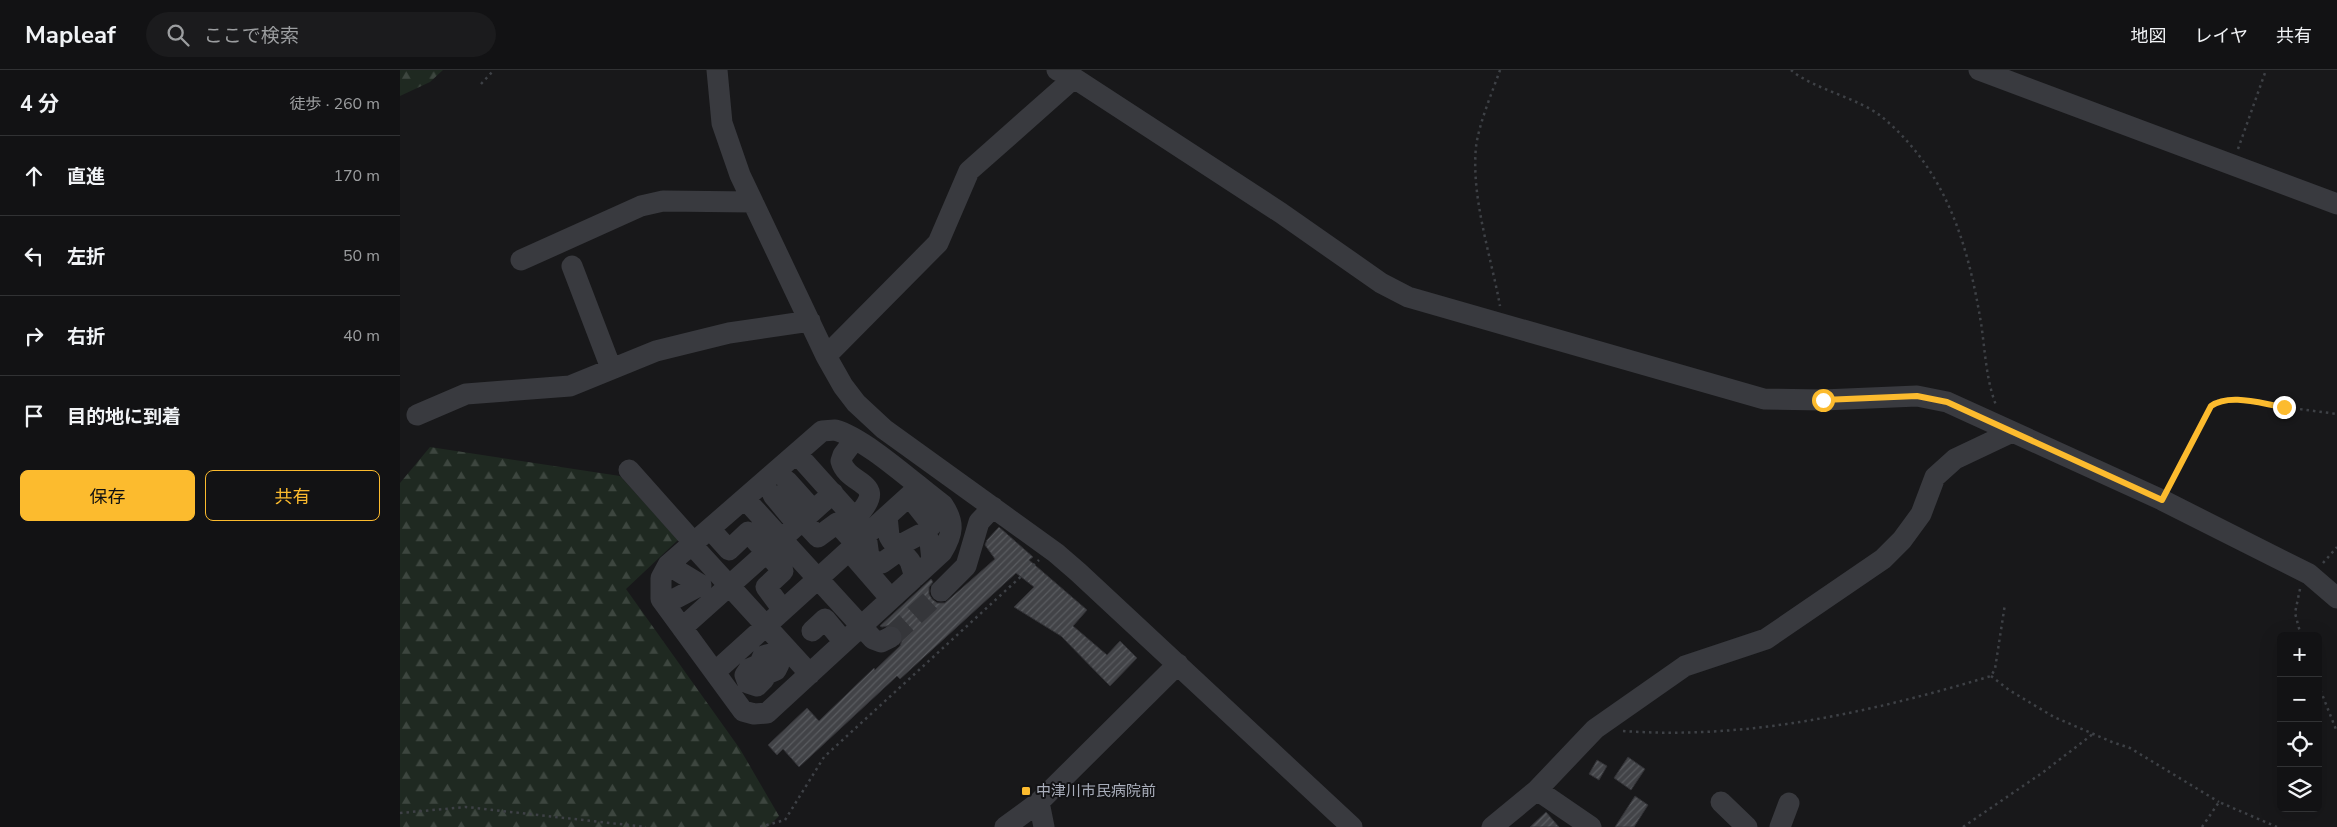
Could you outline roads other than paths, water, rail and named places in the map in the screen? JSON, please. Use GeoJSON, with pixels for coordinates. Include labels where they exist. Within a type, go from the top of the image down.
{"type":"FeatureCollection","features":[{"type":"Feature","properties":{"kind":"street"},"geometry":{"type":"LineString","coordinates":[[717,70],[722,123],[736,167],[826,356],[843,386],[856,403],[884,429],[1051,549],[1078,572],[1352,827]]}},
{"type":"Feature","properties":{"kind":"street"},"geometry":{"type":"LineString","coordinates":[[1979,70],[2337,204]]}},
{"type":"Feature","properties":{"kind":"street"},"geometry":{"type":"LineString","coordinates":[[826,356],[938,243],[969,171],[1066,74],[1281,213],[1382,283],[1408,298],[1764,399],[1823,400],[1917,396],[1947,402],[2162,500],[2310,575],[2337,598]]}},
{"type":"Feature","properties":{"kind":"street"},"geometry":{"type":"LineString","coordinates":[[521,260],[641,206],[663,202],[753,202]]}},
{"type":"Feature","properties":{"kind":"street"},"geometry":{"type":"LineString","coordinates":[[572,266],[611,368]]}},
{"type":"Feature","properties":{"kind":"street"},"geometry":{"type":"LineString","coordinates":[[417,415],[466,394],[570,386],[656,351],[728,333],[810,321]]}},
{"type":"Feature","properties":{"kind":"street"},"geometry":{"type":"LineString","coordinates":[[1492,827],[1537,790],[1600,725],[1685,666],[1766,639],[1798,619],[1883,558],[1902,540],[1921,514],[1935,476],[1955,459],[2008,429]]}},
{"type":"Feature","properties":{"kind":"street"},"geometry":{"type":"LineString","coordinates":[[835,430],[846,433],[914,492],[943,505],[950,517],[949,540],[942,552],[810,674],[766,713],[754,714],[743,711],[747,683],[714,672],[661,599],[661,578],[668,565],[797,454],[822,432],[835,430]]}},
{"type":"Feature","properties":{"kind":"street"},"geometry":{"type":"LineString","coordinates":[[855,439],[842,455],[841,461],[846,472],[866,484],[868,491],[869,500],[859,536]]}},
{"type":"Feature","properties":{"kind":"street"},"geometry":{"type":"LineString","coordinates":[[797,454],[833,493],[870,557],[875,561],[882,562],[896,553],[904,554],[910,562],[915,577]]}},
{"type":"Feature","properties":{"kind":"street"},"geometry":{"type":"LineString","coordinates":[[629,470],[729,585],[810,674]]}},
{"type":"Feature","properties":{"kind":"street"},"geometry":{"type":"LineString","coordinates":[[780,488],[818,538],[837,523],[859,536],[891,599]]}},
{"type":"Feature","properties":{"kind":"street"},"geometry":{"type":"LineString","coordinates":[[714,672],[819,578],[859,536],[887,516],[914,492]]}},
{"type":"Feature","properties":{"kind":"street"},"geometry":{"type":"LineString","coordinates":[[914,492],[924,523]]}},
{"type":"Feature","properties":{"kind":"street"},"geometry":{"type":"LineString","coordinates":[[682,628],[781,537],[833,493]]}},
{"type":"Feature","properties":{"kind":"street"},"geometry":{"type":"LineString","coordinates":[[745,498],[873,639],[881,642],[891,637]]}},
{"type":"Feature","properties":{"kind":"street"},"geometry":{"type":"LineString","coordinates":[[941,591],[966,566],[980,522],[993,507]]}},
{"type":"Feature","properties":{"kind":"street"},"geometry":{"type":"LineString","coordinates":[[887,516],[889,536],[892,541],[902,544],[919,534],[926,535],[930,542],[932,560]]}},
{"type":"Feature","properties":{"kind":"street"},"geometry":{"type":"LineString","coordinates":[[710,529],[729,550],[748,532],[783,571],[766,587],[783,610]]}},
{"type":"Feature","properties":{"kind":"street"},"geometry":{"type":"LineString","coordinates":[[665,604],[701,585],[668,565]]}},
{"type":"Feature","properties":{"kind":"street"},"geometry":{"type":"LineString","coordinates":[[812,631],[825,619],[844,642]]}},
{"type":"Feature","properties":{"kind":"street"},"geometry":{"type":"LineString","coordinates":[[1005,827],[1039,802],[1178,664]]}},
{"type":"Feature","properties":{"kind":"street"},"geometry":{"type":"LineString","coordinates":[[1537,790],[1591,827]]}},
{"type":"Feature","properties":{"kind":"street"},"geometry":{"type":"LineString","coordinates":[[1039,802],[1044,827]]}},
{"type":"Feature","properties":{"kind":"street"},"geometry":{"type":"LineString","coordinates":[[1721,802],[1747,827]]}},
{"type":"Feature","properties":{"kind":"street"},"geometry":{"type":"LineString","coordinates":[[1780,827],[1789,803]]}},
{"type":"Feature","properties":{"kind":"tunnel"},"geometry":{"type":"LineString","coordinates":[[891,637],[941,591]]}},
{"type":"Feature","properties":{"kind":"place","name":"中津川市民病院前"},"geometry":{"type":"Point","coordinates":[1026,791]}}]}
